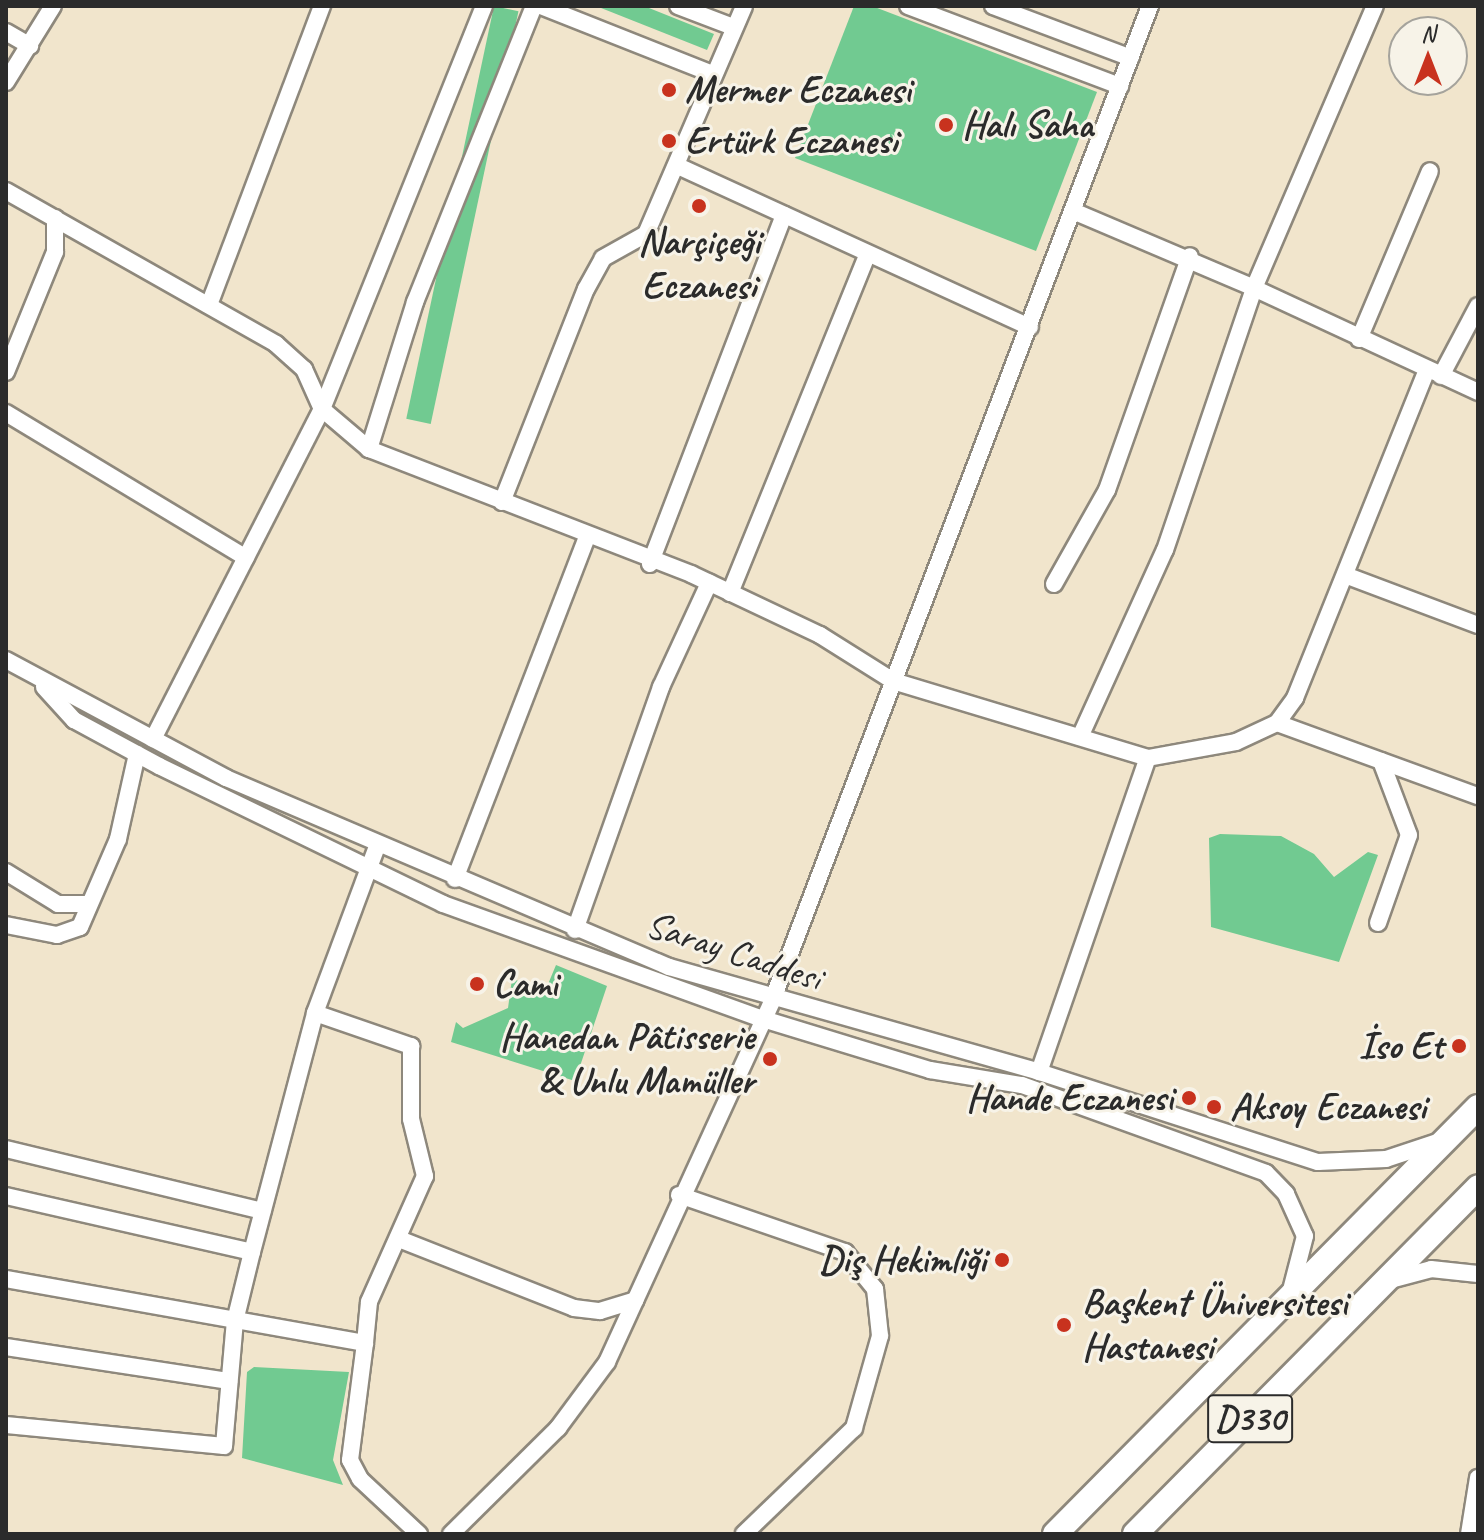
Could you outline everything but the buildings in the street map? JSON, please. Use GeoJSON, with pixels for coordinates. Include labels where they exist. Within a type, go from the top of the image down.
{"type":"FeatureCollection","features":[{"type":"Feature","properties":{"kind":"highway","name":"D330"},"geometry":{"type":"LineString","coordinates":[[1055,1534],[1282,1310],[1478,1107]]}},
{"type":"Feature","properties":{"kind":"highway","name":"D330"},"geometry":{"type":"LineString","coordinates":[[1140,1532],[1478,1187]]}},
{"type":"Feature","properties":{"kind":"street"},"geometry":{"type":"LineString","coordinates":[[6,82],[53,6]]}},
{"type":"Feature","properties":{"kind":"street"},"geometry":{"type":"LineString","coordinates":[[209,305],[322,6]]}},
{"type":"Feature","properties":{"kind":"street"},"geometry":{"type":"LineString","coordinates":[[153,739],[322,409],[484,6]]}},
{"type":"Feature","properties":{"kind":"street"},"geometry":{"type":"LineString","coordinates":[[369,449],[415,302],[534,6]]}},
{"type":"Feature","properties":{"kind":"street"},"geometry":{"type":"LineString","coordinates":[[541,6],[713,74]]}},
{"type":"Feature","properties":{"kind":"street"},"geometry":{"type":"LineString","coordinates":[[678,6],[733,27]]}},
{"type":"Feature","properties":{"kind":"street"},"geometry":{"type":"LineString","coordinates":[[502,502],[586,289],[603,258],[646,234],[678,166],[713,74],[744,6]]}},
{"type":"Feature","properties":{"kind":"street"},"geometry":{"type":"LineString","coordinates":[[908,6],[1120,86]]}},
{"type":"Feature","properties":{"kind":"street"},"geometry":{"type":"LineString","coordinates":[[993,6],[1131,58]]}},
{"type":"Feature","properties":{"kind":"street"},"geometry":{"type":"LineString","coordinates":[[451,1534],[558,1428],[607,1362],[679,1195],[772,1001],[1150,6]]}},
{"type":"Feature","properties":{"kind":"street"},"geometry":{"type":"LineString","coordinates":[[1080,737],[1165,550],[1254,288],[1375,6]]}},
{"type":"Feature","properties":{"kind":"street"},"geometry":{"type":"LineString","coordinates":[[6,32],[30,46]]}},
{"type":"Feature","properties":{"kind":"street"},"geometry":{"type":"LineString","coordinates":[[678,166],[867,256],[1030,327]]}},
{"type":"Feature","properties":{"kind":"street"},"geometry":{"type":"LineString","coordinates":[[1359,339],[1430,171]]}},
{"type":"Feature","properties":{"kind":"street"},"geometry":{"type":"LineString","coordinates":[[6,191],[209,305],[304,369],[322,409],[369,449],[588,535],[650,564],[709,583],[820,635],[893,681],[1148,758],[1236,742],[1277,723],[1295,698],[1434,373],[1478,306]]}},
{"type":"Feature","properties":{"kind":"street"},"geometry":{"type":"LineString","coordinates":[[1073,211],[1190,256],[1359,339],[1478,392]]}},
{"type":"Feature","properties":{"kind":"street"},"geometry":{"type":"LineString","coordinates":[[650,564],[784,215]]}},
{"type":"Feature","properties":{"kind":"street"},"geometry":{"type":"LineString","coordinates":[[6,372],[55,252],[55,218]]}},
{"type":"Feature","properties":{"kind":"street"},"geometry":{"type":"LineString","coordinates":[[730,593],[867,256]]}},
{"type":"Feature","properties":{"kind":"street"},"geometry":{"type":"LineString","coordinates":[[1054,584],[1107,490],[1190,256]]}},
{"type":"Feature","properties":{"kind":"street"},"geometry":{"type":"LineString","coordinates":[[6,413],[246,558]]}},
{"type":"Feature","properties":{"kind":"street"},"geometry":{"type":"LineString","coordinates":[[455,879],[588,535]]}},
{"type":"Feature","properties":{"kind":"street"},"geometry":{"type":"LineString","coordinates":[[1345,575],[1478,625]]}},
{"type":"Feature","properties":{"kind":"street"},"geometry":{"type":"LineString","coordinates":[[575,930],[661,687],[709,583]]}},
{"type":"Feature","properties":{"kind":"street","name":"Saray Caddesi"},"geometry":{"type":"LineString","coordinates":[[6,660],[153,739],[377,846],[575,930],[772,1001],[1039,1072],[1318,1162],[1386,1159],[1447,1138]]}},
{"type":"Feature","properties":{"kind":"street","name":"Saray Caddesi"},"geometry":{"type":"LineString","coordinates":[[35,676],[74,720],[368,871],[763,1019],[930,1070],[1022,1085],[1266,1173],[1286,1194],[1305,1236],[1282,1310]]}},
{"type":"Feature","properties":{"kind":"street"},"geometry":{"type":"LineString","coordinates":[[1277,723],[1478,796]]}},
{"type":"Feature","properties":{"kind":"street"},"geometry":{"type":"LineString","coordinates":[[6,925],[72,935],[118,839],[137,754]]}},
{"type":"Feature","properties":{"kind":"street"},"geometry":{"type":"LineString","coordinates":[[1039,1072],[1148,758]]}},
{"type":"Feature","properties":{"kind":"street"},"geometry":{"type":"LineString","coordinates":[[1378,923],[1409,835],[1381,761]]}},
{"type":"Feature","properties":{"kind":"street"},"geometry":{"type":"LineString","coordinates":[[6,1425],[224,1446],[235,1321],[252,1252],[315,1013],[377,846]]}},
{"type":"Feature","properties":{"kind":"street"},"geometry":{"type":"LineString","coordinates":[[6,872],[58,904],[89,904]]}},
{"type":"Feature","properties":{"kind":"street"},"geometry":{"type":"LineString","coordinates":[[315,1013],[411,1046],[411,1119],[425,1176],[369,1302],[350,1460],[360,1479],[419,1534]]}},
{"type":"Feature","properties":{"kind":"street"},"geometry":{"type":"LineString","coordinates":[[6,1149],[263,1211]]}},
{"type":"Feature","properties":{"kind":"street"},"geometry":{"type":"LineString","coordinates":[[679,1195],[845,1252],[875,1289],[880,1336],[854,1428],[744,1534]]}},
{"type":"Feature","properties":{"kind":"street"},"geometry":{"type":"LineString","coordinates":[[6,1196],[252,1252]]}},
{"type":"Feature","properties":{"kind":"street"},"geometry":{"type":"LineString","coordinates":[[399,1239],[574,1308],[600,1311],[635,1300]]}},
{"type":"Feature","properties":{"kind":"street"},"geometry":{"type":"LineString","coordinates":[[1365,1303],[1400,1274],[1478,1274]]}},
{"type":"Feature","properties":{"kind":"street"},"geometry":{"type":"LineString","coordinates":[[6,1279],[365,1343]]}},
{"type":"Feature","properties":{"kind":"street"},"geometry":{"type":"LineString","coordinates":[[6,1347],[229,1381]]}},
{"type":"Feature","properties":{"kind":"street"},"geometry":{"type":"LineString","coordinates":[[1469,1534],[1478,1478]]}},
{"type":"Feature","properties":{"kind":"street"},"geometry":{"type":"LineString","coordinates":[[1455,1534],[1474,1503]]}},
{"type":"Feature","properties":{"kind":"green space"},"geometry":{"type":"Polygon","coordinates":[[[494,6],[518,11],[431,424],[406,419],[494,6]]]}},
{"type":"Feature","properties":{"kind":"green space"},"geometry":{"type":"Polygon","coordinates":[[[596,6],[644,6],[714,34],[707,50],[596,6]]]}},
{"type":"Feature","properties":{"kind":"green space","name":"Halı Saha"},"geometry":{"type":"Polygon","coordinates":[[[854,6],[872,6],[1097,92],[1036,251],[795,158],[854,6]]]}},
{"type":"Feature","properties":{"kind":"green space"},"geometry":{"type":"Polygon","coordinates":[[[1220,834],[1281,836],[1314,854],[1334,877],[1368,852],[1378,855],[1339,962],[1211,927],[1209,838],[1220,834]]]}},
{"type":"Feature","properties":{"kind":"green space"},"geometry":{"type":"Polygon","coordinates":[[[556,965],[607,986],[575,1081],[451,1042],[456,1022],[463,1028],[508,1008],[512,979],[546,989],[556,965]]]}},
{"type":"Feature","properties":{"kind":"green space"},"geometry":{"type":"Polygon","coordinates":[[[254,1367],[349,1372],[333,1460],[343,1485],[242,1458],[247,1372],[254,1367]]]}},
{"type":"Feature","properties":{"kind":"place","name":"Mermer Eczanesi"},"geometry":{"type":"Point","coordinates":[669,90]}},
{"type":"Feature","properties":{"kind":"place","name":"Halı Saha"},"geometry":{"type":"Point","coordinates":[946,125]}},
{"type":"Feature","properties":{"kind":"place","name":"Ertürk Eczanesi"},"geometry":{"type":"Point","coordinates":[669,141]}},
{"type":"Feature","properties":{"kind":"place","name":"Narçiçeği Eczanesi"},"geometry":{"type":"Point","coordinates":[699,206]}},
{"type":"Feature","properties":{"kind":"place","name":"Cami"},"geometry":{"type":"Point","coordinates":[477,984]}},
{"type":"Feature","properties":{"kind":"place","name":"İso Et"},"geometry":{"type":"Point","coordinates":[1459,1046]}},
{"type":"Feature","properties":{"kind":"place","name":"Hanedan Pâtisserie & Unlu Mamüller"},"geometry":{"type":"Point","coordinates":[770,1059]}},
{"type":"Feature","properties":{"kind":"place","name":"Hande Eczanesi"},"geometry":{"type":"Point","coordinates":[1189,1098]}},
{"type":"Feature","properties":{"kind":"place","name":"Aksoy Eczanesi"},"geometry":{"type":"Point","coordinates":[1214,1107]}},
{"type":"Feature","properties":{"kind":"place","name":"Diş Hekimliği"},"geometry":{"type":"Point","coordinates":[1002,1260]}},
{"type":"Feature","properties":{"kind":"place","name":"Başkent Üniversitesi Hastanesi"},"geometry":{"type":"Point","coordinates":[1064,1325]}}]}
